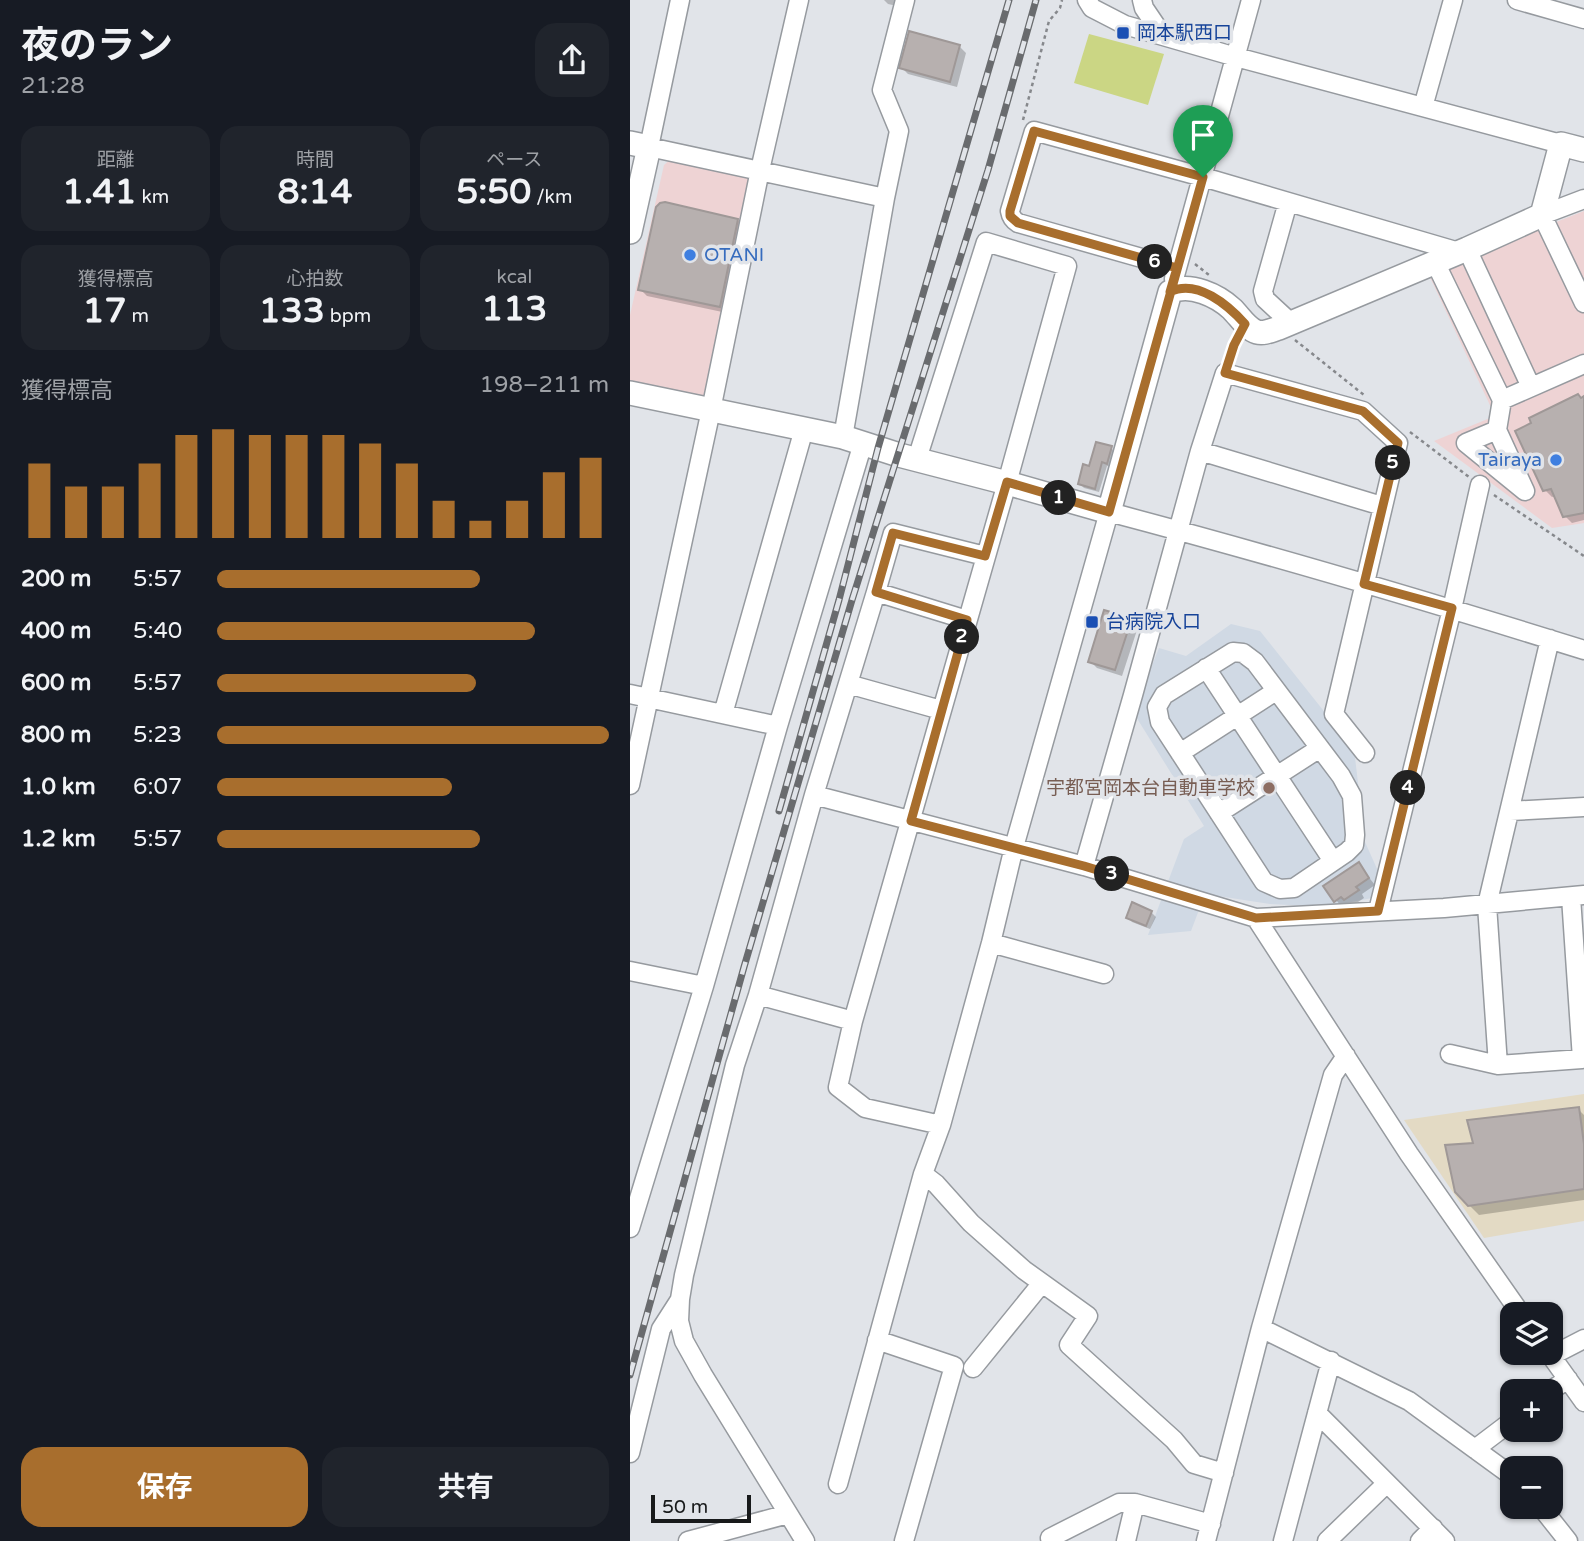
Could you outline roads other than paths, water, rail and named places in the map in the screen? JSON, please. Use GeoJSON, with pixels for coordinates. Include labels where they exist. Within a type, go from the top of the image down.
{"type":"FeatureCollection","features":[{"type":"Feature","properties":{"kind":"main road"},"geometry":{"type":"LineString","coordinates":[[630,393],[853,440],[1109,512],[1170,292],[1189,289],[1211,296],[1230,307],[1256,332],[1291,323],[1542,215],[1561,144],[1584,150]]}},
{"type":"Feature","properties":{"kind":"main road"},"geometry":{"type":"LineString","coordinates":[[630,232],[639,145]]}},
{"type":"Feature","properties":{"kind":"street"},"geometry":{"type":"LineString","coordinates":[[680,0],[639,145],[885,198]]}},
{"type":"Feature","properties":{"kind":"street"},"geometry":{"type":"LineString","coordinates":[[630,785],[712,410],[760,170],[799,0]]}},
{"type":"Feature","properties":{"kind":"street"},"geometry":{"type":"LineString","coordinates":[[630,1228],[704,986],[778,726],[853,440],[885,198],[900,131],[881,90],[905,0]]}},
{"type":"Feature","properties":{"kind":"street"},"geometry":{"type":"LineString","coordinates":[[1087,0],[1092,8],[1125,25],[1561,144]]}},
{"type":"Feature","properties":{"kind":"street"},"geometry":{"type":"LineString","coordinates":[[1142,0],[1144,8],[1163,36]]}},
{"type":"Feature","properties":{"kind":"street"},"geometry":{"type":"LineString","coordinates":[[1170,292],[1251,0]]}},
{"type":"Feature","properties":{"kind":"street"},"geometry":{"type":"LineString","coordinates":[[1423,107],[1453,0]]}},
{"type":"Feature","properties":{"kind":"street"},"geometry":{"type":"LineString","coordinates":[[1522,1],[1584,19]]}},
{"type":"Feature","properties":{"kind":"street"},"geometry":{"type":"LineString","coordinates":[[1177,268],[1018,223],[1010,216],[1034,131],[1463,251],[1531,387]]}},
{"type":"Feature","properties":{"kind":"street"},"geometry":{"type":"LineString","coordinates":[[1288,202],[1263,291],[1265,299],[1291,323]]}},
{"type":"Feature","properties":{"kind":"street"},"geometry":{"type":"LineString","coordinates":[[1582,204],[1542,215],[1584,303]]}},
{"type":"Feature","properties":{"kind":"street"},"geometry":{"type":"LineString","coordinates":[[918,459],[986,242],[1067,266],[853,1021],[838,1087],[864,1108],[941,1125]]}},
{"type":"Feature","properties":{"kind":"street"},"geometry":{"type":"LineString","coordinates":[[1435,262],[1502,400],[1497,429]]}},
{"type":"Feature","properties":{"kind":"street"},"geometry":{"type":"LineString","coordinates":[[1502,400],[1584,364]]}},
{"type":"Feature","properties":{"kind":"street"},"geometry":{"type":"LineString","coordinates":[[1084,866],[1200,451],[1225,373],[1363,411],[1398,443],[1334,714],[1365,753]]}},
{"type":"Feature","properties":{"kind":"street"},"geometry":{"type":"LineString","coordinates":[[723,714],[804,429]]}},
{"type":"Feature","properties":{"kind":"street"},"geometry":{"type":"LineString","coordinates":[[1200,451],[1382,506]]}},
{"type":"Feature","properties":{"kind":"street"},"geometry":{"type":"LineString","coordinates":[[1378,911],[1452,608],[1485,489]]}},
{"type":"Feature","properties":{"kind":"street"},"geometry":{"type":"LineString","coordinates":[[838,1484],[923,1174],[941,1125],[991,943],[1014,847],[1109,512],[1452,608],[1584,650]]}},
{"type":"Feature","properties":{"kind":"street"},"geometry":{"type":"LineString","coordinates":[[805,1541],[684,1341],[678,1321],[684,1275],[735,1065],[758,995],[814,794],[893,533],[985,556]]}},
{"type":"Feature","properties":{"kind":"street"},"geometry":{"type":"LineString","coordinates":[[876,592],[967,620]]}},
{"type":"Feature","properties":{"kind":"street"},"geometry":{"type":"LineString","coordinates":[[1498,1065],[1488,905],[1550,639]]}},
{"type":"Feature","properties":{"kind":"street"},"geometry":{"type":"LineString","coordinates":[[1133,695],[1149,699],[1157,707],[1160,722],[1264,882],[1280,889],[1294,888],[1354,845],[1352,796],[1341,776],[1255,662],[1243,653],[1233,652],[1206,668],[1164,695],[1157,707]]}},
{"type":"Feature","properties":{"kind":"street"},"geometry":{"type":"LineString","coordinates":[[1206,668],[1333,862]]}},
{"type":"Feature","properties":{"kind":"street"},"geometry":{"type":"LineString","coordinates":[[848,684],[941,710]]}},
{"type":"Feature","properties":{"kind":"street"},"geometry":{"type":"LineString","coordinates":[[1180,753],[1276,691]]}},
{"type":"Feature","properties":{"kind":"street"},"geometry":{"type":"LineString","coordinates":[[630,694],[778,726]]}},
{"type":"Feature","properties":{"kind":"street"},"geometry":{"type":"LineString","coordinates":[[1219,813],[1320,748]]}},
{"type":"Feature","properties":{"kind":"street"},"geometry":{"type":"LineString","coordinates":[[814,794],[1084,866],[1256,918],[1488,905],[1578,896],[1582,1059],[1498,1065],[1450,1054]]}},
{"type":"Feature","properties":{"kind":"street"},"geometry":{"type":"LineString","coordinates":[[1510,811],[1584,807]]}},
{"type":"Feature","properties":{"kind":"street"},"geometry":{"type":"LineString","coordinates":[[1256,918],[1409,1154],[1513,1302]]}},
{"type":"Feature","properties":{"kind":"street"},"geometry":{"type":"LineString","coordinates":[[991,943],[1104,974]]}},
{"type":"Feature","properties":{"kind":"street"},"geometry":{"type":"LineString","coordinates":[[630,971],[704,986]]}},
{"type":"Feature","properties":{"kind":"street"},"geometry":{"type":"LineString","coordinates":[[758,995],[853,1021]]}},
{"type":"Feature","properties":{"kind":"street"},"geometry":{"type":"LineString","coordinates":[[1052,1541],[1050,1538],[1119,1503],[1135,1503],[1208,1532],[1261,1328],[1332,1075],[1346,1056]]}},
{"type":"Feature","properties":{"kind":"street"},"geometry":{"type":"LineString","coordinates":[[923,1174],[1024,1270],[1088,1316],[1069,1345],[1174,1440],[1194,1464],[1224,1473]]}},
{"type":"Feature","properties":{"kind":"street"},"geometry":{"type":"LineString","coordinates":[[973,1368],[1042,1283]]}},
{"type":"Feature","properties":{"kind":"street"},"geometry":{"type":"LineString","coordinates":[[630,1453],[661,1329],[680,1299]]}},
{"type":"Feature","properties":{"kind":"street"},"geometry":{"type":"LineString","coordinates":[[1261,1328],[1409,1401],[1500,1467]]}},
{"type":"Feature","properties":{"kind":"street"},"geometry":{"type":"LineString","coordinates":[[1563,1348],[1584,1339]]}},
{"type":"Feature","properties":{"kind":"street"},"geometry":{"type":"LineString","coordinates":[[877,1340],[954,1366],[904,1541]]}},
{"type":"Feature","properties":{"kind":"street"},"geometry":{"type":"LineString","coordinates":[[1283,1541],[1331,1361]]}},
{"type":"Feature","properties":{"kind":"street"},"geometry":{"type":"LineString","coordinates":[[1557,1365],[1584,1402]]}},
{"type":"Feature","properties":{"kind":"street"},"geometry":{"type":"LineString","coordinates":[[1563,1382],[1567,1379]]}},
{"type":"Feature","properties":{"kind":"street"},"geometry":{"type":"LineString","coordinates":[[1317,1413],[1387,1483],[1433,1537]]}},
{"type":"Feature","properties":{"kind":"street"},"geometry":{"type":"LineString","coordinates":[[1475,1449],[1500,1429]]}},
{"type":"Feature","properties":{"kind":"street"},"geometry":{"type":"LineString","coordinates":[[1326,1541],[1387,1483]]}},
{"type":"Feature","properties":{"kind":"street"},"geometry":{"type":"LineString","coordinates":[[1126,1541],[1135,1503]]}},
{"type":"Feature","properties":{"kind":"street"},"geometry":{"type":"LineString","coordinates":[[688,1541],[788,1514]]}},
{"type":"Feature","properties":{"kind":"street"},"geometry":{"type":"LineString","coordinates":[[1551,1519],[1568,1541]]}},
{"type":"Feature","properties":{"kind":"railway"},"geometry":{"type":"LineString","coordinates":[[779,811],[839,600],[878,448],[1009,0]]}},
{"type":"Feature","properties":{"kind":"railway"},"geometry":{"type":"LineString","coordinates":[[630,1375],[744,967],[852,600],[988,170],[1036,0]]}},
{"type":"Feature","properties":{"kind":"place","name":"岡本駅西口"},"geometry":{"type":"Point","coordinates":[1123,33]}},
{"type":"Feature","properties":{"kind":"place","name":"OTANI"},"geometry":{"type":"Point","coordinates":[690,255]}},
{"type":"Feature","properties":{"kind":"place","name":"Tairaya"},"geometry":{"type":"Point","coordinates":[1556,460]}},
{"type":"Feature","properties":{"kind":"place","name":"台病院入口"},"geometry":{"type":"Point","coordinates":[1092,622]}},
{"type":"Feature","properties":{"kind":"place","name":"宇都宮岡本台自動車学校"},"geometry":{"type":"Point","coordinates":[1269,788]}}]}
